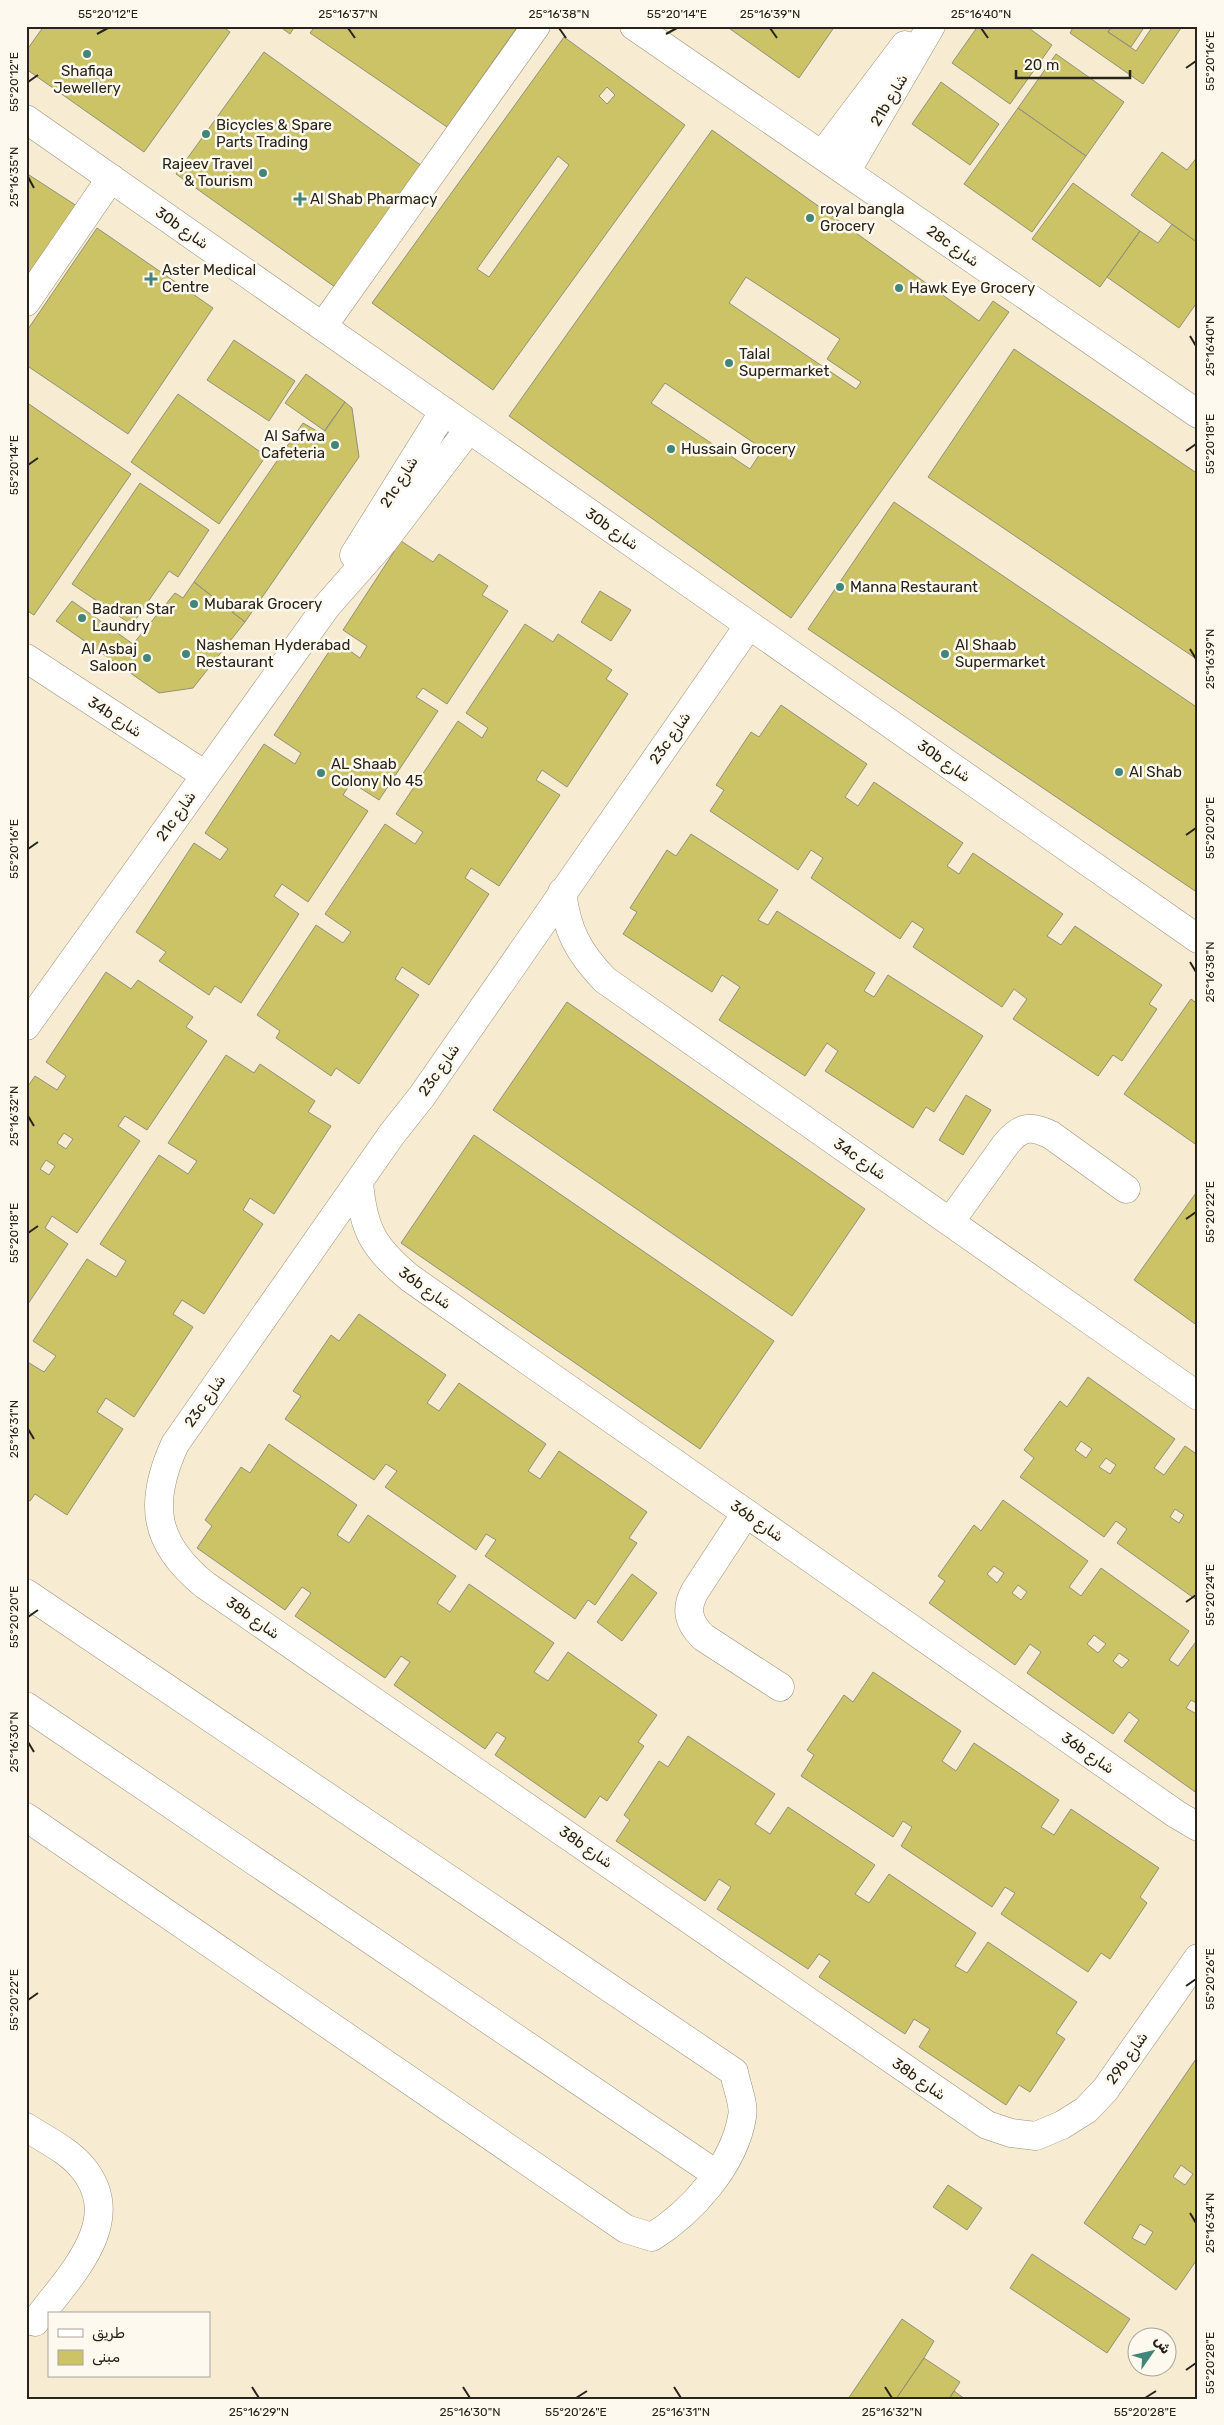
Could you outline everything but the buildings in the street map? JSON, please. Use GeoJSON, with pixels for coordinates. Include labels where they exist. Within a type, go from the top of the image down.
{"type":"FeatureCollection","features":[{"type":"Feature","properties":{"kind":"street"},"geometry":{"type":"LineString","coordinates":[[323,326],[536,26]]}},
{"type":"Feature","properties":{"kind":"street","name":"28c شارع"},"geometry":{"type":"LineString","coordinates":[[634,26],[1198,414]]}},
{"type":"Feature","properties":{"kind":"street","name":"21b شارع"},"geometry":{"type":"LineString","coordinates":[[822,155],[888,66],[921,26]]}},
{"type":"Feature","properties":{"kind":"street","name":"21b شارع"},"geometry":{"type":"LineString","coordinates":[[846,172],[931,26]]}},
{"type":"Feature","properties":{"kind":"street","name":"30b شارع"},"geometry":{"type":"LineString","coordinates":[[26,119],[1198,939]]}},
{"type":"Feature","properties":{"kind":"street"},"geometry":{"type":"LineString","coordinates":[[26,302],[111,178]]}},
{"type":"Feature","properties":{"kind":"street","name":"21c شارع"},"geometry":{"type":"LineString","coordinates":[[326,607],[368,532],[444,411]]}},
{"type":"Feature","properties":{"kind":"street","name":"21c شارع"},"geometry":{"type":"LineString","coordinates":[[26,1026],[326,607],[384,541],[469,428]]}},
{"type":"Feature","properties":{"kind":"street","name":"23c شارع"},"geometry":{"type":"LineString","coordinates":[[161,1526],[158,1498],[163,1470],[175,1444],[359,1182],[422,1096],[749,625]]}},
{"type":"Feature","properties":{"kind":"street","name":"34b شارع"},"geometry":{"type":"LineString","coordinates":[[26,658],[205,775]]}},
{"type":"Feature","properties":{"kind":"street","name":"34c شارع"},"geometry":{"type":"LineString","coordinates":[[562,892],[565,917],[574,940],[588,962],[605,980],[1198,1396]]}},
{"type":"Feature","properties":{"kind":"street"},"geometry":{"type":"LineString","coordinates":[[950,1222],[1014,1134],[1027,1128],[1039,1129],[1052,1134],[1126,1189]]}},
{"type":"Feature","properties":{"kind":"street","name":"36b شارع"},"geometry":{"type":"LineString","coordinates":[[359,1182],[362,1210],[372,1237],[388,1260],[410,1278],[1176,1814],[1198,1827]]}},
{"type":"Feature","properties":{"kind":"street"},"geometry":{"type":"LineString","coordinates":[[746,1513],[695,1591],[689,1603],[688,1616],[694,1628],[703,1637],[780,1687]]}},
{"type":"Feature","properties":{"kind":"street","name":"38b شارع"},"geometry":{"type":"LineString","coordinates":[[161,1526],[170,1549],[180,1563],[205,1585],[965,2111],[987,2125],[1011,2134],[1036,2136]]}},
{"type":"Feature","properties":{"kind":"street"},"geometry":{"type":"LineString","coordinates":[[26,1593],[734,2072],[743,2115],[731,2151],[697,2200],[671,2225],[652,2236],[626,2230],[26,1817]]}},
{"type":"Feature","properties":{"kind":"street"},"geometry":{"type":"LineString","coordinates":[[26,1706],[716,2174]]}},
{"type":"Feature","properties":{"kind":"street","name":"29b شارع"},"geometry":{"type":"LineString","coordinates":[[1036,2136],[1062,2126],[1086,2110],[1105,2090],[1198,1958]]}},
{"type":"Feature","properties":{"kind":"street"},"geometry":{"type":"LineString","coordinates":[[26,2127],[81,2166],[94,2183],[100,2204],[99,2226],[91,2245],[35,2322]]}},
{"type":"Feature","properties":{"kind":"place","name":"Shafiqa Jewellery"},"geometry":{"type":"Point","coordinates":[87,54]}},
{"type":"Feature","properties":{"kind":"place","name":"Bicycles & Spare Parts Trading"},"geometry":{"type":"Point","coordinates":[206,134]}},
{"type":"Feature","properties":{"kind":"place","name":"Rajeev Travel & Tourism"},"geometry":{"type":"Point","coordinates":[263,173]}},
{"type":"Feature","properties":{"kind":"place","name":"Al Shab Pharmacy"},"geometry":{"type":"Point","coordinates":[300,199]}},
{"type":"Feature","properties":{"kind":"place","name":"royal bangla Grocery"},"geometry":{"type":"Point","coordinates":[810,218]}},
{"type":"Feature","properties":{"kind":"place","name":"Aster Medical Centre"},"geometry":{"type":"Point","coordinates":[151,279]}},
{"type":"Feature","properties":{"kind":"place","name":"Hawk Eye Grocery"},"geometry":{"type":"Point","coordinates":[899,288]}},
{"type":"Feature","properties":{"kind":"place","name":"Talal Supermarket"},"geometry":{"type":"Point","coordinates":[729,363]}},
{"type":"Feature","properties":{"kind":"place","name":"Al Safwa Cafeteria"},"geometry":{"type":"Point","coordinates":[335,445]}},
{"type":"Feature","properties":{"kind":"place","name":"Hussain Grocery"},"geometry":{"type":"Point","coordinates":[671,449]}},
{"type":"Feature","properties":{"kind":"place","name":"Manna Restaurant"},"geometry":{"type":"Point","coordinates":[840,587]}},
{"type":"Feature","properties":{"kind":"place","name":"Mubarak Grocery"},"geometry":{"type":"Point","coordinates":[194,604]}},
{"type":"Feature","properties":{"kind":"place","name":"Badran Star Laundry"},"geometry":{"type":"Point","coordinates":[82,618]}},
{"type":"Feature","properties":{"kind":"place","name":"Nasheman Hyderabad Restaurant"},"geometry":{"type":"Point","coordinates":[186,654]}},
{"type":"Feature","properties":{"kind":"place","name":"Al Shaab Supermarket"},"geometry":{"type":"Point","coordinates":[945,654]}},
{"type":"Feature","properties":{"kind":"place","name":"Al Asbaj Saloon"},"geometry":{"type":"Point","coordinates":[147,658]}},
{"type":"Feature","properties":{"kind":"place","name":"Al Shab"},"geometry":{"type":"Point","coordinates":[1119,772]}},
{"type":"Feature","properties":{"kind":"place","name":"AL Shaab Colony No 45"},"geometry":{"type":"Point","coordinates":[321,773]}}]}
